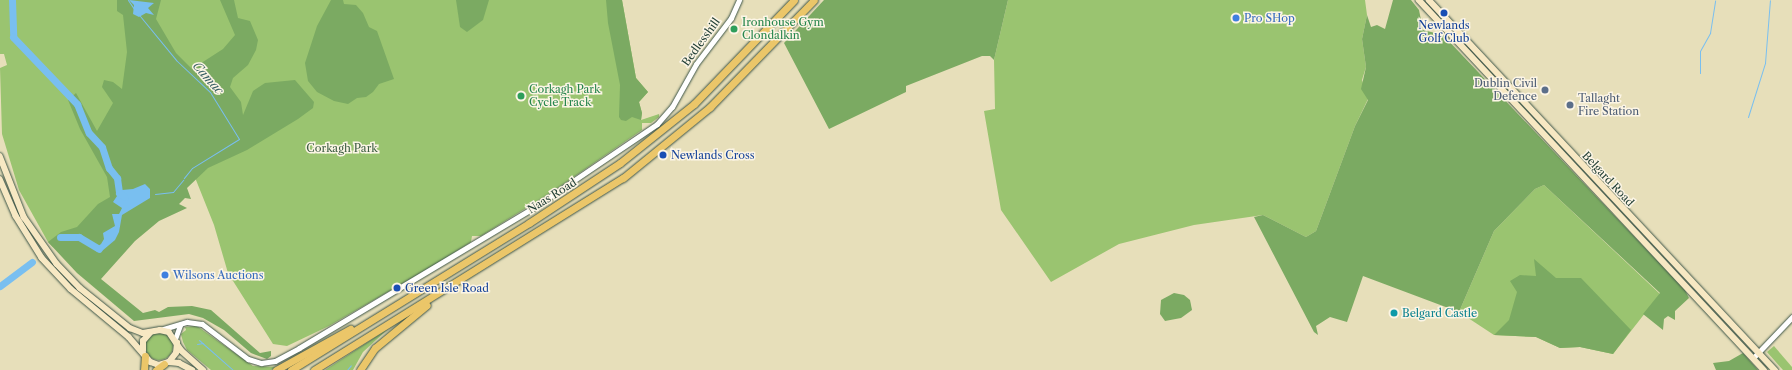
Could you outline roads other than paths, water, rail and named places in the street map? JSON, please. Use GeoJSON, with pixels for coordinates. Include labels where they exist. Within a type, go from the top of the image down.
{"type":"FeatureCollection","features":[{"type":"Feature","properties":{"kind":"highway","name":"Naas Road"},"geometry":{"type":"LineString","coordinates":[[291,370],[596,181],[643,146],[699,99],[794,0]]}},
{"type":"Feature","properties":{"kind":"highway"},"geometry":{"type":"LineString","coordinates":[[314,370],[449,288],[623,178],[710,107],[814,0]]}},
{"type":"Feature","properties":{"kind":"highway"},"geometry":{"type":"LineString","coordinates":[[360,370],[375,348],[449,288]]}},
{"type":"Feature","properties":{"kind":"highway"},"geometry":{"type":"LineString","coordinates":[[276,370],[418,292]]}},
{"type":"Feature","properties":{"kind":"highway"},"geometry":{"type":"LineString","coordinates":[[144,354],[144,370]]}},
{"type":"Feature","properties":{"kind":"highway"},"geometry":{"type":"LineString","coordinates":[[156,370],[166,363]]}},
{"type":"Feature","properties":{"kind":"main road","name":"Belgard Road"},"geometry":{"type":"LineString","coordinates":[[1419,0],[1774,370]]}},
{"type":"Feature","properties":{"kind":"main road","name":"Belgard Road"},"geometry":{"type":"LineString","coordinates":[[1429,0],[1540,125],[1764,370]]}},
{"type":"Feature","properties":{"kind":"main road"},"geometry":{"type":"LineString","coordinates":[[0,156],[24,217],[56,264],[91,297],[130,328],[150,333],[160,330],[169,332],[187,357],[203,370]]}},
{"type":"Feature","properties":{"kind":"main road"},"geometry":{"type":"LineString","coordinates":[[0,179],[16,216],[42,258],[71,289],[124,332],[151,362],[179,363],[192,370]]}},
{"type":"Feature","properties":{"kind":"main road"},"geometry":{"type":"LineString","coordinates":[[144,354],[143,341],[150,333]]}},
{"type":"Feature","properties":{"kind":"main road"},"geometry":{"type":"LineString","coordinates":[[166,363],[176,353],[176,340]]}},
{"type":"Feature","properties":{"kind":"street","name":"Bedlesshill"},"geometry":{"type":"LineString","coordinates":[[180,325],[190,322],[202,324],[248,359],[261,363],[275,361],[416,280],[569,186],[657,124],[672,107],[696,64],[731,18],[739,0]]}},
{"type":"Feature","properties":{"kind":"street"},"geometry":{"type":"LineString","coordinates":[[1753,358],[1792,317]]}},
{"type":"Feature","properties":{"kind":"street"},"geometry":{"type":"LineString","coordinates":[[160,330],[180,325],[176,340]]}},
{"type":"Feature","properties":{"kind":"water"},"geometry":{"type":"Polygon","coordinates":[[[129,0],[154,3],[148,8],[154,15],[146,13],[139,17],[133,14],[134,5],[129,0]]]}},
{"type":"Feature","properties":{"kind":"water"},"geometry":{"type":"Polygon","coordinates":[[[145,184],[150,189],[150,198],[122,215],[119,232],[115,240],[102,251],[97,252],[92,245],[97,247],[101,244],[104,239],[103,233],[115,226],[112,214],[119,214],[122,208],[113,202],[119,193],[122,190],[133,189],[145,184]]]}},
{"type":"Feature","properties":{"kind":"waterway","name":"Camac"},"geometry":{"type":"LineString","coordinates":[[12,0],[13,37],[77,104],[89,133],[102,147],[109,168],[117,178],[119,193],[125,197]]}},
{"type":"Feature","properties":{"kind":"waterway","name":"Camac"},"geometry":{"type":"LineString","coordinates":[[128,0],[134,9]]}},
{"type":"Feature","properties":{"kind":"waterway"},"geometry":{"type":"LineString","coordinates":[[1700,73],[1700,51],[1710,33],[1715,0]]}},
{"type":"Feature","properties":{"kind":"waterway"},"geometry":{"type":"LineString","coordinates":[[1748,117],[1765,63],[1770,0]]}},
{"type":"Feature","properties":{"kind":"waterway","name":"Camac"},"geometry":{"type":"LineString","coordinates":[[140,16],[177,61],[210,92],[239,139],[192,168],[184,178]]}},
{"type":"Feature","properties":{"kind":"waterway","name":"Camac"},"geometry":{"type":"LineString","coordinates":[[155,194],[173,192],[183,180]]}},
{"type":"Feature","properties":{"kind":"waterway","name":"Camac"},"geometry":{"type":"LineString","coordinates":[[60,237],[79,237],[99,249]]}},
{"type":"Feature","properties":{"kind":"waterway","name":"Camac"},"geometry":{"type":"LineString","coordinates":[[0,286],[32,262]]}},
{"type":"Feature","properties":{"kind":"waterway"},"geometry":{"type":"LineString","coordinates":[[199,340],[233,370]]}},
{"type":"Feature","properties":{"kind":"waterway"},"geometry":{"type":"LineString","coordinates":[[197,344],[203,343]]}},
{"type":"Feature","properties":{"kind":"waterway"},"geometry":{"type":"LineString","coordinates":[[347,370],[351,365]]}},
{"type":"Feature","properties":{"kind":"place","name":"Newlands Golf Club"},"geometry":{"type":"Point","coordinates":[1444,13]}},
{"type":"Feature","properties":{"kind":"place","name":"Pro SHop"},"geometry":{"type":"Point","coordinates":[1236,18]}},
{"type":"Feature","properties":{"kind":"place","name":"Ironhouse Gym Clondalkin"},"geometry":{"type":"Point","coordinates":[734,29]}},
{"type":"Feature","properties":{"kind":"place","name":"Dublin Civil Defence"},"geometry":{"type":"Point","coordinates":[1545,90]}},
{"type":"Feature","properties":{"kind":"place","name":"Corkagh Park Cycle Track"},"geometry":{"type":"Point","coordinates":[521,96]}},
{"type":"Feature","properties":{"kind":"place","name":"Tallaght Fire Station"},"geometry":{"type":"Point","coordinates":[1570,105]}},
{"type":"Feature","properties":{"kind":"place","name":"Newlands Cross"},"geometry":{"type":"Point","coordinates":[663,155]}},
{"type":"Feature","properties":{"kind":"place","name":"Wilsons Auctions"},"geometry":{"type":"Point","coordinates":[165,275]}},
{"type":"Feature","properties":{"kind":"place","name":"Green Isle Road"},"geometry":{"type":"Point","coordinates":[397,288]}},
{"type":"Feature","properties":{"kind":"place","name":"Belgard Castle"},"geometry":{"type":"Point","coordinates":[1394,313]}},
{"type":"Feature","properties":{"kind":"park label","name":"Corkagh Park"},"geometry":{"type":"Point","coordinates":[342,148]}}]}
